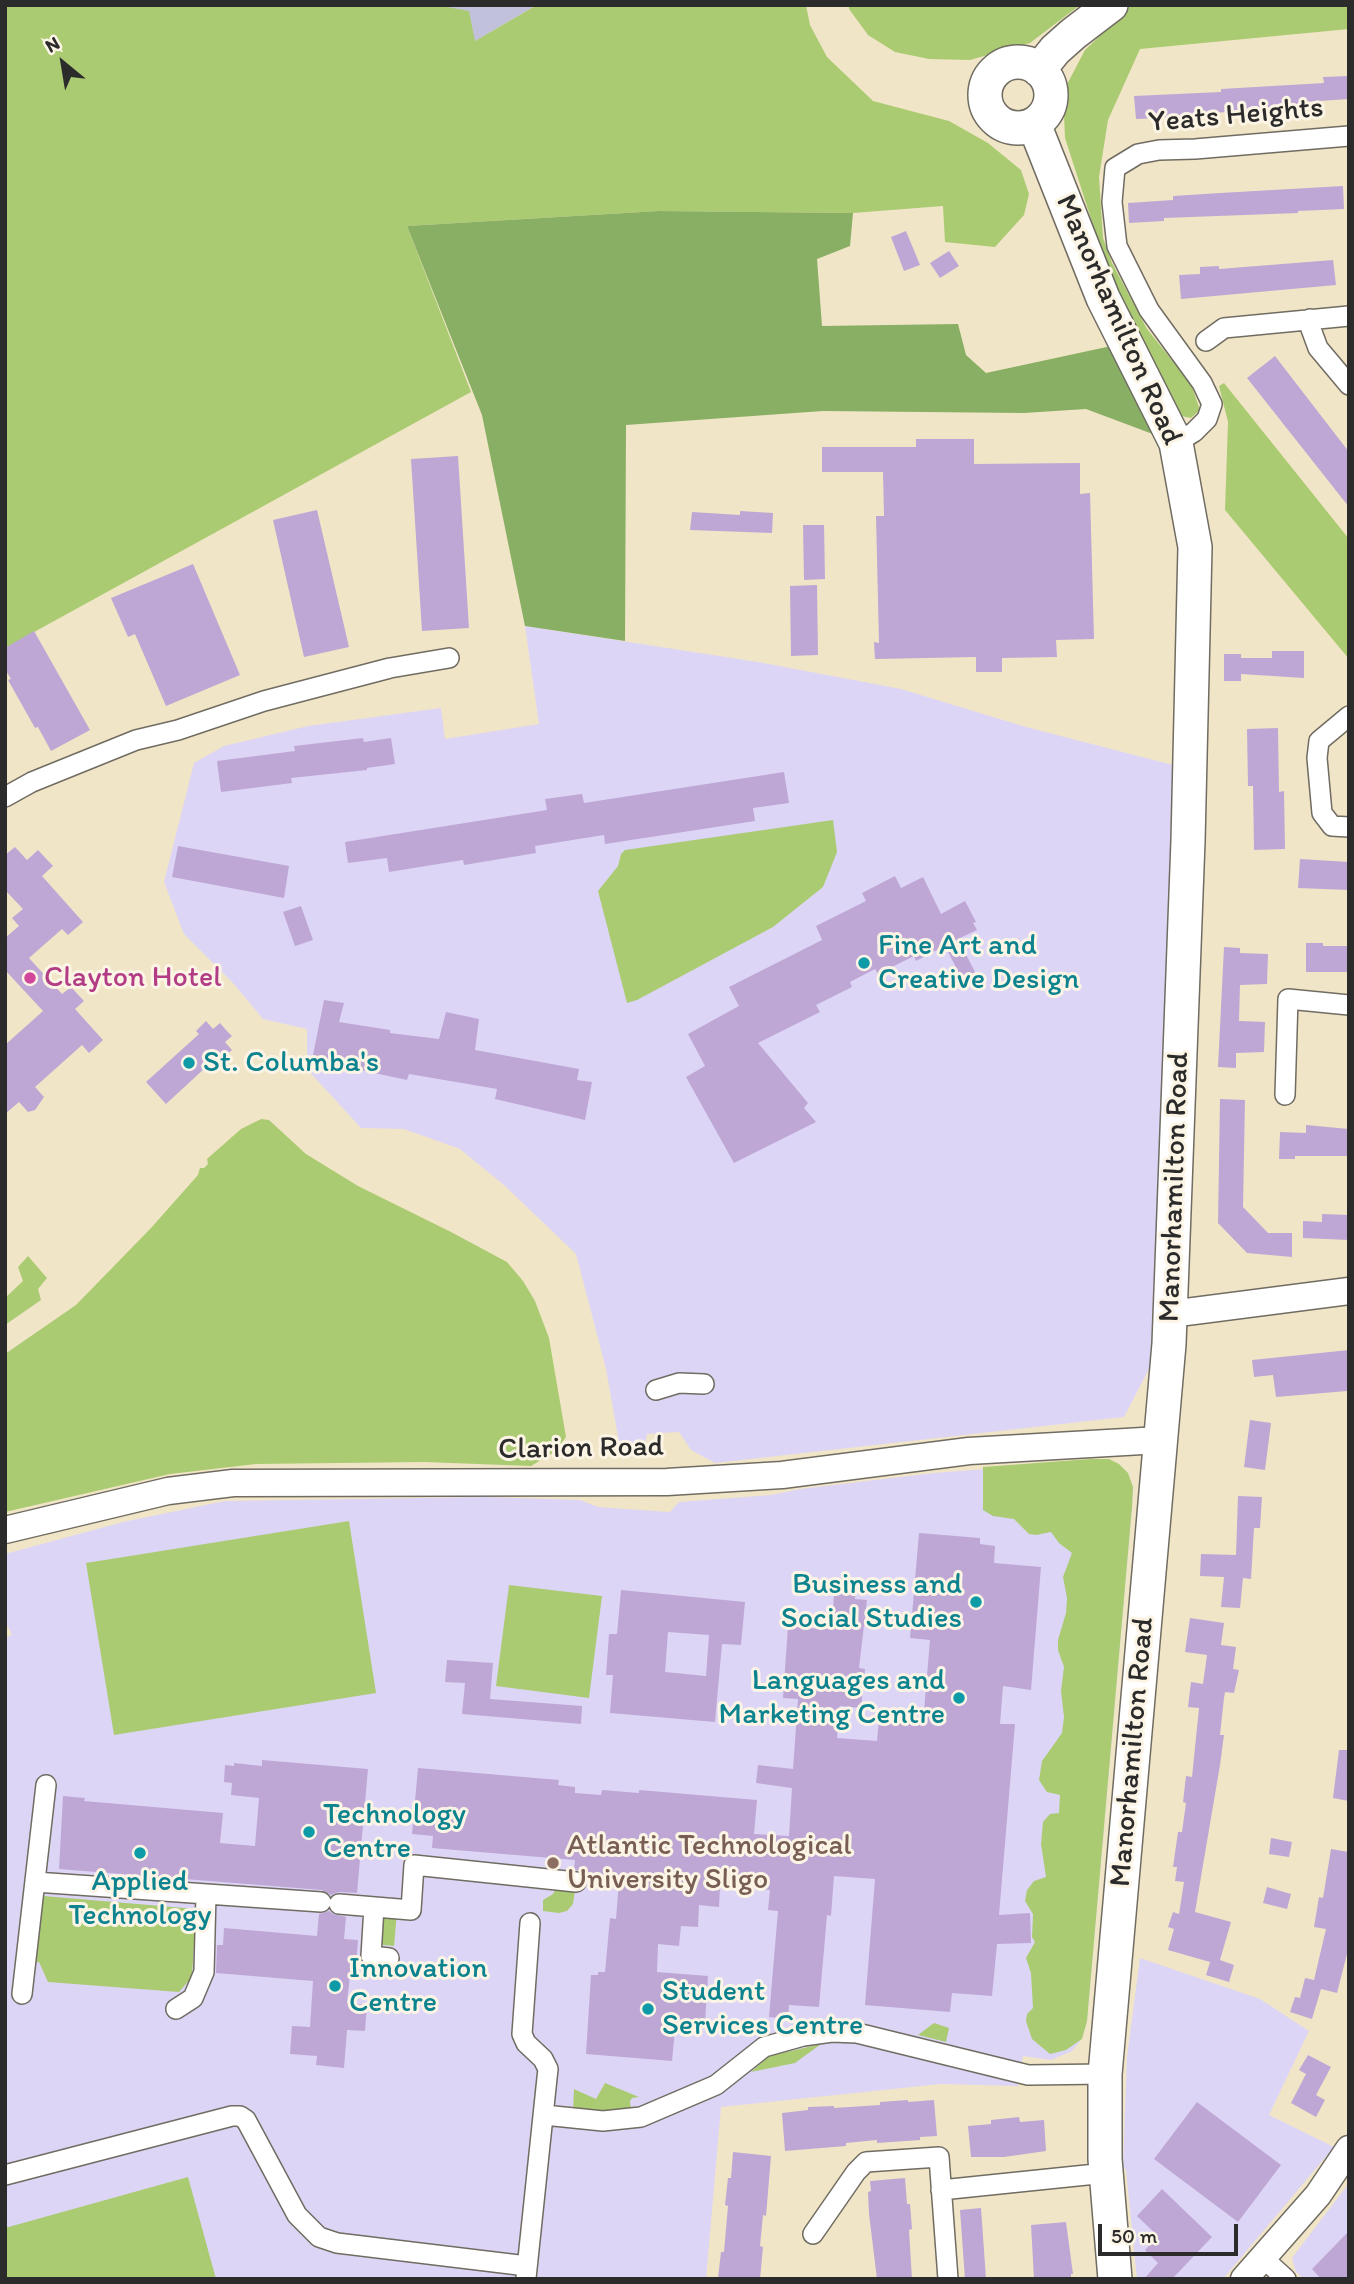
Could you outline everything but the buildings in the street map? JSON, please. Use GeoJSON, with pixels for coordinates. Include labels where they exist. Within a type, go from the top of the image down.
{"type":"FeatureCollection","features":[{"type":"Feature","properties":{"kind":"highway"},"geometry":{"type":"LineString","coordinates":[[1039,70],[1055,50],[1111,5]]}},
{"type":"Feature","properties":{"kind":"highway"},"geometry":{"type":"LineString","coordinates":[[1023,63],[1039,70],[1050,88],[1048,109],[1034,124],[1014,128],[995,119],[985,101],[986,90],[996,71],[1005,65],[1023,63]]}},
{"type":"Feature","properties":{"kind":"highway","name":"Manorhamilton Road"},"geometry":{"type":"LineString","coordinates":[[1034,124],[1103,298],[1176,443],[1195,547],[1189,815],[1170,1312],[1105,2074],[1106,2174],[1115,2279]]}},
{"type":"Feature","properties":{"kind":"street","name":"Yeats Heights"},"geometry":{"type":"LineString","coordinates":[[1176,443],[1194,432],[1207,419],[1212,404],[1202,383],[1149,310],[1117,246],[1112,202],[1115,168],[1138,154],[1159,150],[1349,136]]}},
{"type":"Feature","properties":{"kind":"street"},"geometry":{"type":"LineString","coordinates":[[1206,341],[1224,328],[1349,316]]}},
{"type":"Feature","properties":{"kind":"street"},"geometry":{"type":"LineString","coordinates":[[1310,319],[1318,348],[1349,385]]}},
{"type":"Feature","properties":{"kind":"street"},"geometry":{"type":"LineString","coordinates":[[5,797],[33,782],[136,740],[178,730],[264,701],[377,671],[449,658]]}},
{"type":"Feature","properties":{"kind":"street"},"geometry":{"type":"LineString","coordinates":[[1349,716],[1318,741],[1317,758],[1322,813],[1332,826],[1349,827]]}},
{"type":"Feature","properties":{"kind":"street"},"geometry":{"type":"LineString","coordinates":[[1285,1095],[1288,999],[1349,1005]]}},
{"type":"Feature","properties":{"kind":"street"},"geometry":{"type":"LineString","coordinates":[[1170,1312],[1349,1291]]}},
{"type":"Feature","properties":{"kind":"street"},"geometry":{"type":"LineString","coordinates":[[656,1390],[679,1383],[704,1384]]}},
{"type":"Feature","properties":{"kind":"street","name":"Clarion Road"},"geometry":{"type":"LineString","coordinates":[[5,1530],[168,1491],[233,1483],[667,1482],[782,1475],[969,1451],[1160,1440]]}},
{"type":"Feature","properties":{"kind":"street"},"geometry":{"type":"LineString","coordinates":[[22,1994],[46,1785]]}},
{"type":"Feature","properties":{"kind":"street"},"geometry":{"type":"LineString","coordinates":[[34,1882],[411,1910],[414,1865],[576,1882]]}},
{"type":"Feature","properties":{"kind":"street"},"geometry":{"type":"LineString","coordinates":[[176,2009],[194,1998],[204,1972],[206,1894]]}},
{"type":"Feature","properties":{"kind":"street"},"geometry":{"type":"LineString","coordinates":[[374,1907],[384,1957]]}},
{"type":"Feature","properties":{"kind":"street"},"geometry":{"type":"LineString","coordinates":[[5,2175],[240,2116],[246,2120],[297,2215],[319,2237],[337,2243],[527,2273],[548,2069],[543,2059],[526,2043],[522,2034],[530,1923]]}},
{"type":"Feature","properties":{"kind":"street"},"geometry":{"type":"LineString","coordinates":[[544,2115],[603,2121],[642,2116],[716,2084],[764,2047],[803,2036],[832,2032],[857,2033],[1028,2074],[1105,2074]]}},
{"type":"Feature","properties":{"kind":"street"},"geometry":{"type":"LineString","coordinates":[[1244,2279],[1318,2195],[1349,2149]]}},
{"type":"Feature","properties":{"kind":"street"},"geometry":{"type":"LineString","coordinates":[[813,2234],[856,2172],[866,2162],[939,2157],[948,2279]]}},
{"type":"Feature","properties":{"kind":"street"},"geometry":{"type":"LineString","coordinates":[[941,2190],[1106,2174]]}},
{"type":"Feature","properties":{"kind":"street"},"geometry":{"type":"LineString","coordinates":[[1263,2258],[1286,2279]]}},
{"type":"Feature","properties":{"kind":"shaded area"},"geometry":{"type":"Polygon","coordinates":[[[436,5],[537,5],[475,41],[436,5]]]}},
{"type":"Feature","properties":{"kind":"shaded area"},"geometry":{"type":"Polygon","coordinates":[[[525,626],[758,662],[901,689],[1026,727],[1173,765],[1174,878],[1152,1363],[1124,1417],[715,1463],[691,1450],[679,1432],[647,1434],[645,1446],[637,1456],[622,1459],[606,1369],[576,1254],[505,1186],[460,1149],[404,1129],[361,1128],[307,1069],[307,1029],[263,1019],[232,982],[184,934],[164,882],[194,763],[224,746],[308,726],[441,708],[445,739],[539,724],[525,626]]]}},
{"type":"Feature","properties":{"kind":"shaded area","name":"Atlantic Technological University Sligo"},"geometry":{"type":"Polygon","coordinates":[[[1121,1467],[1128,1473],[1133,1487],[1132,1507],[1087,2021],[1082,2039],[1072,2051],[1051,2060],[1023,2056],[1018,2086],[941,2084],[721,2107],[706,2279],[5,2279],[5,1639],[12,1634],[5,1622],[5,1554],[123,1522],[225,1501],[485,1497],[580,1500],[598,1507],[670,1512],[679,1502],[771,1495],[934,1473],[999,1468],[1121,1467]]]}},
{"type":"Feature","properties":{"kind":"shaded area"},"geometry":{"type":"Polygon","coordinates":[[[1140,1958],[1260,1999],[1309,2031],[1269,2115],[1334,2147],[1223,2279],[1137,2279],[1126,2170],[1123,2167],[1127,2057],[1140,1958]]]}},
{"type":"Feature","properties":{"kind":"shaded area"},"geometry":{"type":"Polygon","coordinates":[[[1349,2183],[1349,2279],[1304,2279],[1296,2272],[1292,2258],[1349,2183]]]}},
{"type":"Feature","properties":{"kind":"green space"},"geometry":{"type":"Polygon","coordinates":[[[5,5],[436,5],[469,11],[475,41],[537,5],[806,5],[810,25],[827,57],[873,101],[949,121],[988,143],[1021,170],[1029,194],[1024,215],[995,247],[945,242],[943,206],[853,213],[659,211],[407,226],[471,392],[5,648],[5,5]]]}},
{"type":"Feature","properties":{"kind":"green space"},"geometry":{"type":"Polygon","coordinates":[[[849,5],[1080,5],[1030,43],[970,60],[929,59],[895,52],[868,35],[849,9],[849,5]]]}},
{"type":"Feature","properties":{"kind":"green space"},"geometry":{"type":"Polygon","coordinates":[[[1132,5],[1349,5],[1349,29],[1140,49],[1108,120],[1099,177],[1103,238],[1112,263],[1147,329],[1191,384],[1200,410],[1191,418],[1176,415],[1115,293],[1065,138],[1063,92],[1085,50],[1132,5]]]}},
{"type":"Feature","properties":{"kind":"green space"},"geometry":{"type":"Polygon","coordinates":[[[659,211],[853,213],[850,246],[817,259],[822,326],[958,324],[966,355],[986,373],[1116,345],[1158,436],[1086,409],[1024,413],[823,411],[626,425],[625,641],[525,626],[482,415],[407,226],[659,211]]]}},
{"type":"Feature","properties":{"kind":"green space"},"geometry":{"type":"Polygon","coordinates":[[[1224,383],[1349,539],[1349,659],[1225,510],[1228,422],[1219,386],[1224,383]]]}},
{"type":"Feature","properties":{"kind":"green space"},"geometry":{"type":"Polygon","coordinates":[[[833,820],[837,852],[823,887],[773,927],[627,1003],[598,891],[618,866],[625,850],[833,820]]]}},
{"type":"Feature","properties":{"kind":"green space"},"geometry":{"type":"Polygon","coordinates":[[[261,1119],[269,1120],[306,1154],[358,1186],[507,1262],[535,1301],[549,1338],[566,1437],[556,1451],[531,1466],[424,1462],[256,1464],[170,1474],[5,1512],[5,1354],[76,1305],[151,1228],[198,1175],[200,1168],[208,1164],[207,1159],[241,1129],[261,1119]]]}},
{"type":"Feature","properties":{"kind":"green space"},"geometry":{"type":"Polygon","coordinates":[[[28,1256],[47,1278],[38,1289],[41,1300],[5,1325],[5,1298],[23,1281],[18,1267],[28,1256]]]}},
{"type":"Feature","properties":{"kind":"green space"},"geometry":{"type":"Polygon","coordinates":[[[1109,1459],[1128,1473],[1133,1487],[1132,1507],[1087,2021],[1082,2039],[1066,2050],[1050,2054],[1032,2039],[1026,2021],[1027,2014],[1033,2008],[1031,1973],[1026,1958],[1035,1942],[1032,1937],[1033,1914],[1025,1901],[1027,1890],[1034,1881],[1046,1877],[1041,1844],[1043,1822],[1050,1814],[1059,1813],[1060,1795],[1047,1792],[1039,1780],[1042,1761],[1062,1733],[1064,1717],[1061,1691],[1064,1667],[1058,1650],[1058,1640],[1066,1613],[1067,1598],[1063,1577],[1072,1553],[1059,1543],[1051,1532],[1029,1534],[1014,1519],[993,1516],[983,1510],[983,1467],[1109,1459]]]}},
{"type":"Feature","properties":{"kind":"green space"},"geometry":{"type":"Polygon","coordinates":[[[349,1521],[376,1693],[114,1735],[86,1563],[349,1521]]]}},
{"type":"Feature","properties":{"kind":"green space"},"geometry":{"type":"Polygon","coordinates":[[[509,1585],[602,1596],[589,1698],[496,1686],[509,1585]]]}},
{"type":"Feature","properties":{"kind":"green space"},"geometry":{"type":"Polygon","coordinates":[[[576,1884],[573,1904],[567,1911],[543,1911],[543,1900],[553,1894],[556,1888],[576,1884]]]}},
{"type":"Feature","properties":{"kind":"green space"},"geometry":{"type":"Polygon","coordinates":[[[44,1896],[196,1909],[192,1977],[179,1992],[48,1982],[39,1962],[32,1963],[37,1901],[44,1896]]]}},
{"type":"Feature","properties":{"kind":"green space"},"geometry":{"type":"Polygon","coordinates":[[[379,1911],[397,1912],[394,1946],[375,1944],[379,1911]]]}},
{"type":"Feature","properties":{"kind":"green space"},"geometry":{"type":"Polygon","coordinates":[[[934,2023],[949,2028],[946,2042],[918,2035],[934,2023]]]}},
{"type":"Feature","properties":{"kind":"green space"},"geometry":{"type":"Polygon","coordinates":[[[821,2044],[795,2063],[751,2072],[769,2056],[821,2044]]]}},
{"type":"Feature","properties":{"kind":"green space"},"geometry":{"type":"Polygon","coordinates":[[[605,2083],[639,2097],[630,2101],[631,2110],[606,2113],[573,2111],[574,2089],[596,2099],[605,2083]]]}},
{"type":"Feature","properties":{"kind":"green space"},"geometry":{"type":"Polygon","coordinates":[[[188,2177],[216,2279],[5,2279],[5,2228],[188,2177]]]}},
{"type":"Feature","properties":{"kind":"place","name":"Fine Art and Creative Design"},"geometry":{"type":"Point","coordinates":[864,963]}},
{"type":"Feature","properties":{"kind":"place","name":"Clayton Hotel"},"geometry":{"type":"Point","coordinates":[30,978]}},
{"type":"Feature","properties":{"kind":"place","name":"St. Columba's"},"geometry":{"type":"Point","coordinates":[189,1063]}},
{"type":"Feature","properties":{"kind":"place","name":"Business and Social Studies"},"geometry":{"type":"Point","coordinates":[976,1602]}},
{"type":"Feature","properties":{"kind":"place","name":"Languages and Marketing Centre"},"geometry":{"type":"Point","coordinates":[959,1698]}},
{"type":"Feature","properties":{"kind":"place","name":"Technology Centre"},"geometry":{"type":"Point","coordinates":[309,1832]}},
{"type":"Feature","properties":{"kind":"place","name":"Applied Technology"},"geometry":{"type":"Point","coordinates":[140,1853]}},
{"type":"Feature","properties":{"kind":"place","name":"Atlantic Technological University Sligo"},"geometry":{"type":"Point","coordinates":[553,1863]}},
{"type":"Feature","properties":{"kind":"place","name":"Innovation Centre"},"geometry":{"type":"Point","coordinates":[335,1986]}},
{"type":"Feature","properties":{"kind":"place","name":"Student Services Centre"},"geometry":{"type":"Point","coordinates":[648,2009]}}]}
